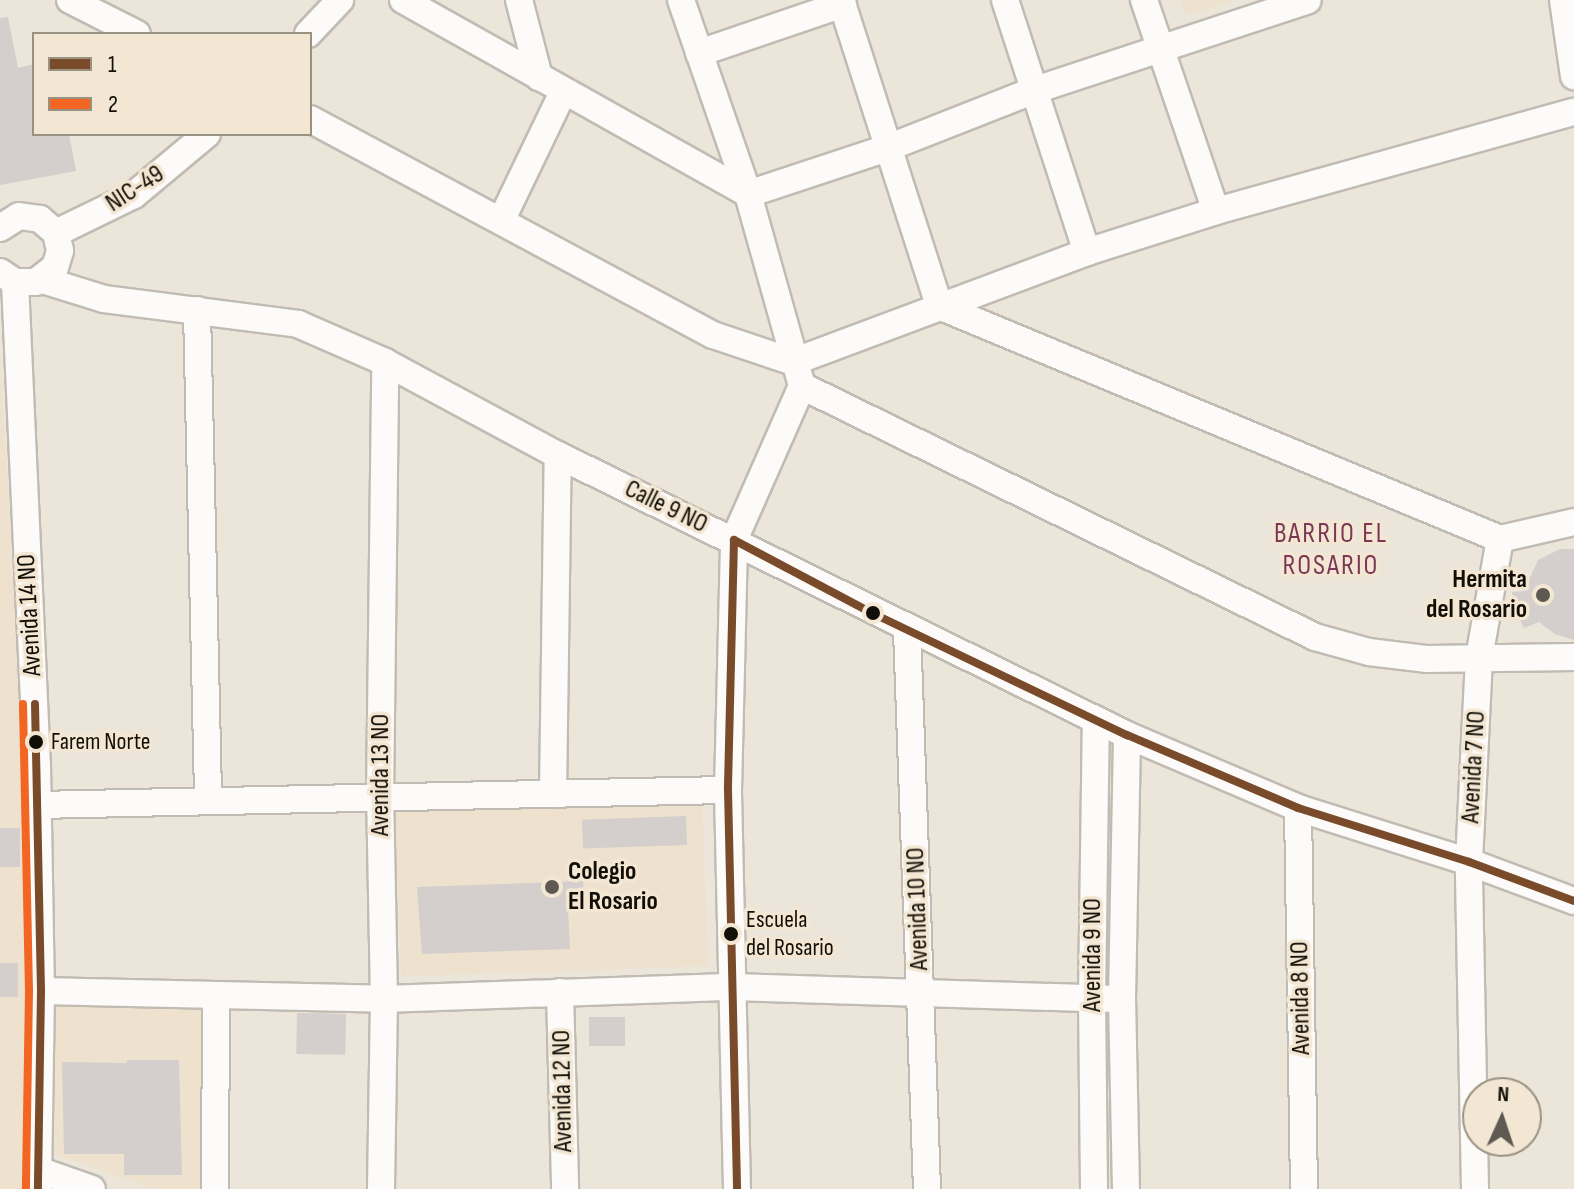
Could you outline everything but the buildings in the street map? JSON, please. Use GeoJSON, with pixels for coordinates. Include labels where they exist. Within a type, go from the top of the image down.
{"type":"FeatureCollection","features":[{"type":"Feature","properties":{"kind":"street"},"geometry":{"type":"LineString","coordinates":[[70,0],[133,32]]}},
{"type":"Feature","properties":{"kind":"street"},"geometry":{"type":"LineString","coordinates":[[310,32],[340,0]]}},
{"type":"Feature","properties":{"kind":"street"},"geometry":{"type":"LineString","coordinates":[[403,0],[748,194],[890,147],[1035,90],[1308,0]]}},
{"type":"Feature","properties":{"kind":"street"},"geometry":{"type":"LineString","coordinates":[[519,0],[539,77]]}},
{"type":"Feature","properties":{"kind":"street"},"geometry":{"type":"LineString","coordinates":[[681,0],[748,194],[798,374],[734,540],[728,790],[737,1189]]}},
{"type":"Feature","properties":{"kind":"street"},"geometry":{"type":"LineString","coordinates":[[1005,0],[1087,252]]}},
{"type":"Feature","properties":{"kind":"street"},"geometry":{"type":"LineString","coordinates":[[1144,0],[1216,211]]}},
{"type":"Feature","properties":{"kind":"street"},"geometry":{"type":"LineString","coordinates":[[1563,0],[1574,76]]}},
{"type":"Feature","properties":{"kind":"street"},"geometry":{"type":"LineString","coordinates":[[699,53],[842,2],[939,306]]}},
{"type":"Feature","properties":{"kind":"street"},"geometry":{"type":"LineString","coordinates":[[501,221],[563,92]]}},
{"type":"Feature","properties":{"kind":"street"},"geometry":{"type":"LineString","coordinates":[[798,374],[939,306],[1087,252],[1216,211],[1574,112]]}},
{"type":"Feature","properties":{"kind":"street"},"geometry":{"type":"LineString","coordinates":[[312,120],[713,335],[798,374],[1315,637],[1369,652],[1426,659],[1574,657]]}},
{"type":"Feature","properties":{"kind":"street","name":"NIC-49"},"geometry":{"type":"LineString","coordinates":[[56,233],[134,195],[205,136]]}},
{"type":"Feature","properties":{"kind":"street"},"geometry":{"type":"LineString","coordinates":[[0,228],[9,220],[30,216],[40,219],[56,233],[59,259],[43,280],[29,284],[8,277]]}},
{"type":"Feature","properties":{"kind":"street","name":"Avenida 14 NO"},"geometry":{"type":"LineString","coordinates":[[8,277],[38,805],[41,991],[38,1179]]}},
{"type":"Feature","properties":{"kind":"street","name":"Calle 9 NO"},"geometry":{"type":"LineString","coordinates":[[43,280],[104,299],[298,324],[385,362],[558,455],[1096,721],[1298,808],[1469,862],[1574,901]]}},
{"type":"Feature","properties":{"kind":"street"},"geometry":{"type":"LineString","coordinates":[[939,306],[1500,539],[1574,522]]}},
{"type":"Feature","properties":{"kind":"street"},"geometry":{"type":"LineString","coordinates":[[197,310],[208,801]]}},
{"type":"Feature","properties":{"kind":"street","name":"Avenida 13 NO"},"geometry":{"type":"LineString","coordinates":[[381,1189],[384,999],[380,798],[385,362]]}},
{"type":"Feature","properties":{"kind":"street"},"geometry":{"type":"LineString","coordinates":[[553,794],[558,455]]}},
{"type":"Feature","properties":{"kind":"street","name":"Avenida 7 NO"},"geometry":{"type":"LineString","coordinates":[[1475,1189],[1469,862],[1479,658],[1500,539]]}},
{"type":"Feature","properties":{"kind":"street","name":"Avenida 10 NO"},"geometry":{"type":"LineString","coordinates":[[907,630],[927,1189]]}},
{"type":"Feature","properties":{"kind":"street","name":"Avenida 9 NO"},"geometry":{"type":"LineString","coordinates":[[1094,1189],[1092,998],[1096,721]]}},
{"type":"Feature","properties":{"kind":"street","name":"Avenida 9 NO"},"geometry":{"type":"LineString","coordinates":[[1126,1189],[1122,999],[1127,735]]}},
{"type":"Feature","properties":{"kind":"street"},"geometry":{"type":"LineString","coordinates":[[38,805],[728,790]]}},
{"type":"Feature","properties":{"kind":"street","name":"Avenida 8 NO"},"geometry":{"type":"LineString","coordinates":[[1298,808],[1304,1189]]}},
{"type":"Feature","properties":{"kind":"street"},"geometry":{"type":"LineString","coordinates":[[41,991],[384,999],[733,987],[921,990],[1122,999]]}},
{"type":"Feature","properties":{"kind":"street","name":"Avenida 12 NO"},"geometry":{"type":"LineString","coordinates":[[560,992],[565,1189]]}},
{"type":"Feature","properties":{"kind":"street"},"geometry":{"type":"LineString","coordinates":[[215,1189],[216,997]]}},
{"type":"Feature","properties":{"kind":"street"},"geometry":{"type":"LineString","coordinates":[[38,1179],[92,1189]]}},
{"type":"Feature","properties":{"kind":"shaded area"},"geometry":{"type":"Polygon","coordinates":[[[1181,0],[1234,0],[1186,16],[1181,0]]]}},
{"type":"Feature","properties":{"kind":"shaded area"},"geometry":{"type":"Polygon","coordinates":[[[0,353],[27,821],[28,1189],[0,1189],[0,353]]]}},
{"type":"Feature","properties":{"kind":"shaded area","name":"Colegio El Rosario"},"geometry":{"type":"Polygon","coordinates":[[[702,796],[708,966],[401,977],[395,807],[702,796]]]}},
{"type":"Feature","properties":{"kind":"shaded area"},"geometry":{"type":"Polygon","coordinates":[[[50,1001],[207,1005],[212,1189],[154,1189],[55,1154],[50,1001]]]}},
{"type":"Feature","properties":{"kind":"transit line","name":"1"},"geometry":{"type":"LineString","coordinates":[[734,540],[872,613],[1127,735],[1298,808],[1469,862],[1574,901]]}},
{"type":"Feature","properties":{"kind":"transit line","name":"1"},"geometry":{"type":"LineString","coordinates":[[734,540],[728,790],[737,1189]]}},
{"type":"Feature","properties":{"kind":"transit line","name":"2"},"geometry":{"type":"LineString","coordinates":[[23,704],[29,991],[26,1189]]}},
{"type":"Feature","properties":{"kind":"transit line","name":"1"},"geometry":{"type":"LineString","coordinates":[[35,704],[41,991],[38,1189]]}},
{"type":"Feature","properties":{"kind":"place","name":"Hermita del Rosario"},"geometry":{"type":"Point","coordinates":[1543,595]}},
{"type":"Feature","properties":{"kind":"place","name":"Farem Norte"},"geometry":{"type":"Point","coordinates":[36,742]}},
{"type":"Feature","properties":{"kind":"place","name":"Colegio El Rosario"},"geometry":{"type":"Point","coordinates":[552,887]}},
{"type":"Feature","properties":{"kind":"place","name":"Escuela del Rosario"},"geometry":{"type":"Point","coordinates":[731,934]}},
{"type":"Feature","properties":{"kind":"district","name":"BARRIO EL ROSARIO"},"geometry":{"type":"Point","coordinates":[1331,550]}}]}
